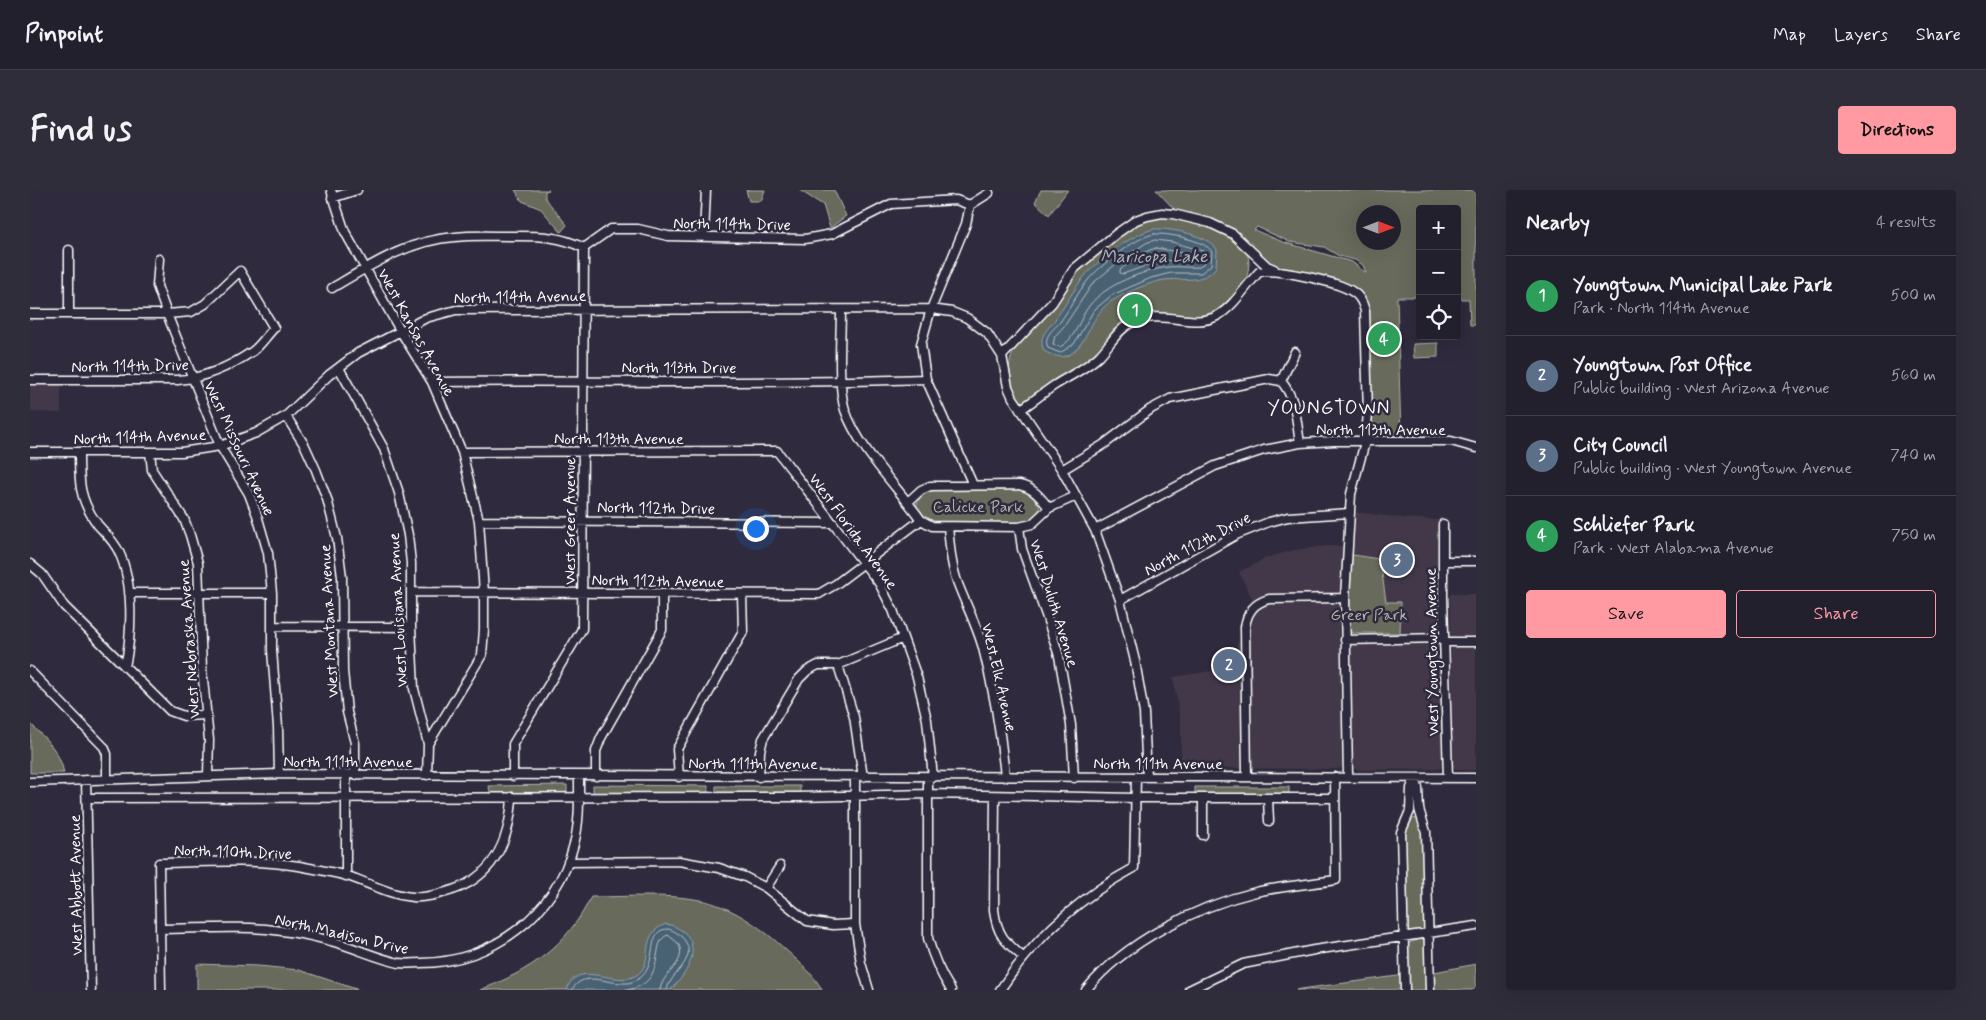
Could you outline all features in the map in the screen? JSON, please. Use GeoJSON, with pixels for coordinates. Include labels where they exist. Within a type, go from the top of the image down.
{"type":"FeatureCollection","features":[{"type":"Feature","properties":{"kind":"street"},"geometry":{"type":"LineString","coordinates":[[331,194],[357,190]]}},
{"type":"Feature","properties":{"kind":"street"},"geometry":{"type":"LineString","coordinates":[[704,236],[706,190]]}},
{"type":"Feature","properties":{"kind":"street"},"geometry":{"type":"LineString","coordinates":[[973,485],[926,379],[922,344],[931,308],[966,224],[970,205],[990,193]]}},
{"type":"Feature","properties":{"kind":"street","name":"West Kansas Avenue"},"geometry":{"type":"LineString","coordinates":[[331,194],[345,232],[401,332],[432,382],[462,452],[479,521],[484,593],[482,655],[428,744],[427,775]]}},
{"type":"Feature","properties":{"kind":"street","name":"North 114th Drive"},"geometry":{"type":"LineString","coordinates":[[584,248],[611,229],[638,229],[668,236],[805,239],[832,234],[891,204],[956,200],[970,205]]}},
{"type":"Feature","properties":{"kind":"street"},"geometry":{"type":"LineString","coordinates":[[1147,777],[1144,713],[1135,661],[1120,600],[1095,530],[1062,470],[1020,410],[1008,387],[1002,356],[1052,303],[1074,269],[1136,220],[1162,213],[1210,223],[1233,234],[1267,266],[1278,271],[1338,286],[1357,295],[1363,304],[1365,311],[1368,414],[1365,442],[1354,481],[1350,513],[1345,598],[1344,640],[1348,777]]}},
{"type":"Feature","properties":{"kind":"street"},"geometry":{"type":"LineString","coordinates":[[332,288],[365,268],[406,248],[430,241],[455,237],[552,237],[584,248]]}},
{"type":"Feature","properties":{"kind":"street","name":"West Greer Avenue"},"geometry":{"type":"LineString","coordinates":[[513,776],[513,744],[582,629],[584,248]]}},
{"type":"Feature","properties":{"kind":"street"},"geometry":{"type":"LineString","coordinates":[[69,250],[69,314]]}},
{"type":"Feature","properties":{"kind":"street","name":"West Missouri Avenue"},"geometry":{"type":"LineString","coordinates":[[159,259],[157,286],[167,314],[220,446],[242,482],[257,515],[268,553],[272,592],[280,774]]}},
{"type":"Feature","properties":{"kind":"street","name":"North 114th Drive"},"geometry":{"type":"LineString","coordinates":[[30,380],[178,380],[193,378],[220,370],[254,350],[274,328],[240,271],[205,304],[190,312],[167,314]]}},
{"type":"Feature","properties":{"kind":"street"},"geometry":{"type":"LineString","coordinates":[[1020,410],[1100,356],[1119,332],[1129,324],[1147,316],[1200,320],[1215,317],[1225,311],[1260,272],[1278,271]]}},
{"type":"Feature","properties":{"kind":"street","name":"North 114th Avenue"},"geometry":{"type":"LineString","coordinates":[[30,452],[190,452],[220,446],[256,433],[286,416],[358,353],[426,318],[456,310],[841,310],[931,308],[952,312],[967,318],[986,333],[1002,356]]}},
{"type":"Feature","properties":{"kind":"street"},"geometry":{"type":"LineString","coordinates":[[841,310],[841,382],[845,408],[856,435],[922,520],[932,526],[948,527],[1019,526],[1032,524],[1049,508],[1076,496]]}},
{"type":"Feature","properties":{"kind":"street"},"geometry":{"type":"LineString","coordinates":[[30,314],[167,314]]}},
{"type":"Feature","properties":{"kind":"street"},"geometry":{"type":"LineString","coordinates":[[1281,382],[1295,352]]}},
{"type":"Feature","properties":{"kind":"street","name":"West Louisiana Avenue"},"geometry":{"type":"LineString","coordinates":[[339,368],[384,449],[399,493],[410,554],[414,689],[428,744]]}},
{"type":"Feature","properties":{"kind":"street","name":"North 113th Drive"},"geometry":{"type":"LineString","coordinates":[[432,382],[841,382],[926,379]]}},
{"type":"Feature","properties":{"kind":"street"},"geometry":{"type":"LineString","coordinates":[[1062,470],[1103,445],[1151,409],[1170,399],[1270,379],[1281,382],[1294,400],[1300,443]]}},
{"type":"Feature","properties":{"kind":"street","name":"West Montana Avenue"},"geometry":{"type":"LineString","coordinates":[[286,416],[312,460],[333,518],[341,566],[343,671],[347,712],[355,743],[355,775]]}},
{"type":"Feature","properties":{"kind":"street","name":"North 113th Avenue"},"geometry":{"type":"LineString","coordinates":[[1095,530],[1215,466],[1264,450],[1300,443],[1365,442],[1451,442],[1476,448]]}},
{"type":"Feature","properties":{"kind":"street","name":"North 113th Avenue"},"geometry":{"type":"LineString","coordinates":[[462,452],[777,451]]}},
{"type":"Feature","properties":{"kind":"street","name":"West Florida Avenue"},"geometry":{"type":"LineString","coordinates":[[777,451],[879,584],[893,610],[917,677],[927,720],[930,777],[928,794],[928,938],[939,972],[952,990]]}},
{"type":"Feature","properties":{"kind":"street"},"geometry":{"type":"LineString","coordinates":[[79,452],[79,483],[82,496],[88,511],[118,550],[125,568],[129,593],[129,649],[126,667]]}},
{"type":"Feature","properties":{"kind":"street","name":"West Nebraska Avenue"},"geometry":{"type":"LineString","coordinates":[[150,452],[152,470],[178,509],[190,535],[198,563],[202,669],[209,751],[208,776]]}},
{"type":"Feature","properties":{"kind":"street"},"geometry":{"type":"LineString","coordinates":[[908,502],[921,490],[930,486],[1027,487],[1037,493],[1049,508]]}},
{"type":"Feature","properties":{"kind":"street","name":"North 112th Drive"},"geometry":{"type":"LineString","coordinates":[[1120,600],[1236,535],[1269,522],[1297,516],[1350,513]]}},
{"type":"Feature","properties":{"kind":"street","name":"North 112th Drive"},"geometry":{"type":"LineString","coordinates":[[479,521],[582,520],[833,523]]}},
{"type":"Feature","properties":{"kind":"street","name":"North 112th Avenue"},"geometry":{"type":"LineString","coordinates":[[411,592],[819,594],[864,564],[922,520]]}},
{"type":"Feature","properties":{"kind":"street","name":"West Youngtown Avenue"},"geometry":{"type":"LineString","coordinates":[[1443,524],[1448,778]]}},
{"type":"Feature","properties":{"kind":"street","name":"West Duluth Avenue"},"geometry":{"type":"LineString","coordinates":[[1019,526],[1022,549],[1048,618],[1059,656],[1068,706],[1074,778]]}},
{"type":"Feature","properties":{"kind":"street","name":"West Elk Avenue"},"geometry":{"type":"LineString","coordinates":[[948,527],[957,582],[983,647],[995,699],[1001,734],[1005,778]]}},
{"type":"Feature","properties":{"kind":"street"},"geometry":{"type":"LineString","coordinates":[[1443,561],[1476,561]]}},
{"type":"Feature","properties":{"kind":"street"},"geometry":{"type":"LineString","coordinates":[[30,564],[42,574],[64,606],[170,711],[184,716],[207,715]]}},
{"type":"Feature","properties":{"kind":"street"},"geometry":{"type":"LineString","coordinates":[[129,593],[272,592]]}},
{"type":"Feature","properties":{"kind":"street"},"geometry":{"type":"LineString","coordinates":[[596,776],[596,752],[601,738],[662,630],[662,594]]}},
{"type":"Feature","properties":{"kind":"street"},"geometry":{"type":"LineString","coordinates":[[679,776],[677,749],[743,632],[742,594]]}},
{"type":"Feature","properties":{"kind":"street"},"geometry":{"type":"LineString","coordinates":[[1247,777],[1244,627],[1246,617],[1251,608],[1261,601],[1269,599],[1345,598]]}},
{"type":"Feature","properties":{"kind":"street"},"geometry":{"type":"LineString","coordinates":[[272,626],[411,628]]}},
{"type":"Feature","properties":{"kind":"street"},"geometry":{"type":"LineString","coordinates":[[759,777],[760,751],[763,739],[806,670],[818,665],[838,665],[903,638]]}},
{"type":"Feature","properties":{"kind":"street"},"geometry":{"type":"LineString","coordinates":[[1344,640],[1445,640],[1476,642]]}},
{"type":"Feature","properties":{"kind":"street"},"geometry":{"type":"LineString","coordinates":[[838,665],[854,717],[859,777],[855,796],[855,924],[861,963],[869,990]]}},
{"type":"Feature","properties":{"kind":"street"},"geometry":{"type":"LineString","coordinates":[[30,671],[104,747],[107,754],[107,779]]}},
{"type":"Feature","properties":{"kind":"street","name":"North 111th Avenue"},"geometry":{"type":"LineString","coordinates":[[30,782],[280,774],[1005,778],[1476,778]]}},
{"type":"Feature","properties":{"kind":"street"},"geometry":{"type":"LineString","coordinates":[[346,775],[346,876]]}},
{"type":"Feature","properties":{"kind":"street","name":"North Madison Drive"},"geometry":{"type":"LineString","coordinates":[[160,929],[251,928],[282,931],[334,942],[400,963],[435,963],[458,960],[487,949],[510,936],[534,916],[557,885],[574,844],[579,797],[579,776]]}},
{"type":"Feature","properties":{"kind":"street"},"geometry":{"type":"LineString","coordinates":[[1000,990],[1024,957],[1055,924],[1091,894],[1134,868],[1136,777]]}},
{"type":"Feature","properties":{"kind":"street"},"geometry":{"type":"LineString","coordinates":[[1086,990],[1131,948],[1171,924],[1207,908],[1257,892],[1336,880],[1335,777]]}},
{"type":"Feature","properties":{"kind":"street"},"geometry":{"type":"LineString","coordinates":[[1415,778],[1418,788],[1419,809],[1426,832],[1430,990]]}},
{"type":"Feature","properties":{"kind":"street"},"geometry":{"type":"LineString","coordinates":[[1405,990],[1401,832],[1410,811],[1411,788],[1415,778]]}},
{"type":"Feature","properties":{"kind":"street","name":"West Abbott Avenue"},"geometry":{"type":"LineString","coordinates":[[86,780],[91,990]]}},
{"type":"Feature","properties":{"kind":"street","name":"North 111th Avenue"},"geometry":{"type":"LineString","coordinates":[[87,798],[855,796],[928,794],[1135,798],[1335,798]]}},
{"type":"Feature","properties":{"kind":"street"},"geometry":{"type":"LineString","coordinates":[[995,796],[994,910],[996,922],[1006,943],[1024,957]]}},
{"type":"Feature","properties":{"kind":"street","name":"North 110th Drive"},"geometry":{"type":"LineString","coordinates":[[160,929],[159,863],[237,862],[299,866],[346,876],[412,897],[434,896],[457,889],[482,873],[494,860],[508,834],[512,797]]}},
{"type":"Feature","properties":{"kind":"street"},"geometry":{"type":"LineString","coordinates":[[1203,798],[1203,835]]}},
{"type":"Feature","properties":{"kind":"street"},"geometry":{"type":"LineString","coordinates":[[1268,799],[1269,821]]}},
{"type":"Feature","properties":{"kind":"street"},"geometry":{"type":"LineString","coordinates":[[568,862],[679,861],[719,868],[745,877],[766,888],[807,921],[833,925],[855,924]]}},
{"type":"Feature","properties":{"kind":"street"},"geometry":{"type":"LineString","coordinates":[[766,888],[780,866]]}},
{"type":"Feature","properties":{"kind":"street"},"geometry":{"type":"LineString","coordinates":[[1189,990],[1206,980],[1244,964],[1314,950],[1476,926]]}},
{"type":"Feature","properties":{"kind":"street"},"geometry":{"type":"LineString","coordinates":[[160,929],[162,990]]}},
{"type":"Feature","properties":{"kind":"shaded area"},"geometry":{"type":"Polygon","coordinates":[[[30,383],[61,384],[61,413],[30,412],[30,383]]]}},
{"type":"Feature","properties":{"kind":"shaded area"},"geometry":{"type":"Polygon","coordinates":[[[1354,512],[1438,520],[1440,629],[1438,632],[1435,634],[1400,633],[1401,602],[1386,602],[1380,559],[1352,555],[1354,512]]]}},
{"type":"Feature","properties":{"kind":"shaded area"},"geometry":{"type":"Polygon","coordinates":[[[1344,546],[1340,636],[1342,767],[1338,769],[1181,768],[1181,724],[1173,677],[1218,670],[1219,653],[1237,653],[1237,644],[1241,639],[1243,619],[1246,610],[1253,600],[1239,572],[1266,558],[1294,550],[1344,546]]]}},
{"type":"Feature","properties":{"kind":"shaded area"},"geometry":{"type":"Polygon","coordinates":[[[1450,594],[1476,594],[1476,770],[1459,770],[1453,767],[1450,594]]]}},
{"type":"Feature","properties":{"kind":"shaded area"},"geometry":{"type":"Polygon","coordinates":[[[1353,642],[1438,644],[1440,647],[1441,768],[1358,770],[1354,768],[1352,764],[1348,646],[1353,642]]]}},
{"type":"Feature","properties":{"kind":"green space"},"geometry":{"type":"Polygon","coordinates":[[[515,190],[549,190],[545,191],[545,198],[567,225],[561,232],[541,209],[522,201],[515,190]]]}},
{"type":"Feature","properties":{"kind":"green space"},"geometry":{"type":"Polygon","coordinates":[[[746,190],[765,190],[761,201],[749,201],[746,190]]]}},
{"type":"Feature","properties":{"kind":"green space"},"geometry":{"type":"Polygon","coordinates":[[[799,190],[834,190],[846,216],[830,228],[823,205],[799,190]]]}},
{"type":"Feature","properties":{"kind":"green space"},"geometry":{"type":"Polygon","coordinates":[[[1041,190],[1068,190],[1049,215],[1035,202],[1041,190]]]}},
{"type":"Feature","properties":{"kind":"green space"},"geometry":{"type":"Polygon","coordinates":[[[1156,190],[1476,190],[1476,325],[1470,325],[1469,299],[1461,299],[1461,205],[1416,205],[1416,297],[1397,297],[1401,437],[1374,437],[1370,433],[1368,310],[1365,299],[1347,285],[1279,267],[1268,262],[1227,226],[1175,210],[1156,190]],[[1257,227],[1254,230],[1283,242],[1352,262],[1366,273],[1363,265],[1355,260],[1339,256],[1324,247],[1290,242],[1257,227]]]}},
{"type":"Feature","properties":{"kind":"green space"},"geometry":{"type":"Polygon","coordinates":[[[1162,216],[1201,224],[1229,235],[1239,242],[1247,252],[1249,264],[1247,277],[1234,296],[1218,311],[1200,317],[1153,313],[1143,314],[1134,318],[1116,332],[1096,355],[1082,366],[1023,404],[1019,402],[1012,385],[1009,367],[1012,355],[1019,343],[1045,317],[1075,272],[1090,258],[1134,225],[1144,220],[1162,216]]]}},
{"type":"Feature","properties":{"kind":"green space"},"geometry":{"type":"Polygon","coordinates":[[[1438,343],[1438,357],[1414,358],[1413,344],[1438,343]]]}},
{"type":"Feature","properties":{"kind":"green space","name":"Calicke Park"},"geometry":{"type":"Polygon","coordinates":[[[935,489],[1020,490],[1034,496],[1038,501],[1039,507],[1035,517],[1016,523],[934,522],[923,516],[916,506],[920,496],[935,489]]]}},
{"type":"Feature","properties":{"kind":"green space","name":"Greer Park"},"geometry":{"type":"Polygon","coordinates":[[[1352,555],[1380,559],[1386,602],[1401,602],[1400,633],[1350,633],[1348,630],[1352,555]]]}},
{"type":"Feature","properties":{"kind":"green space"},"geometry":{"type":"Polygon","coordinates":[[[30,723],[55,751],[64,773],[30,773],[30,723]]]}},
{"type":"Feature","properties":{"kind":"green space"},"geometry":{"type":"Polygon","coordinates":[[[567,785],[567,793],[490,793],[489,786],[567,785]]]}},
{"type":"Feature","properties":{"kind":"green space"},"geometry":{"type":"Polygon","coordinates":[[[593,785],[708,786],[708,793],[593,793],[593,785]]]}},
{"type":"Feature","properties":{"kind":"green space"},"geometry":{"type":"Polygon","coordinates":[[[716,786],[800,786],[800,793],[716,793],[716,786]]]}},
{"type":"Feature","properties":{"kind":"green space"},"geometry":{"type":"Polygon","coordinates":[[[1195,787],[1289,787],[1289,794],[1195,794],[1195,787]]]}},
{"type":"Feature","properties":{"kind":"green space"},"geometry":{"type":"Polygon","coordinates":[[[1415,818],[1420,823],[1423,832],[1426,927],[1424,930],[1412,933],[1408,930],[1405,834],[1409,822],[1415,818]]]}},
{"type":"Feature","properties":{"kind":"green space"},"geometry":{"type":"Polygon","coordinates":[[[591,897],[677,897],[705,901],[728,909],[768,935],[786,950],[815,979],[822,990],[480,990],[515,974],[545,955],[571,930],[591,897]]]}},
{"type":"Feature","properties":{"kind":"green space"},"geometry":{"type":"Polygon","coordinates":[[[1422,939],[1426,942],[1427,990],[1409,990],[1408,943],[1422,939]]]}},
{"type":"Feature","properties":{"kind":"green space"},"geometry":{"type":"Polygon","coordinates":[[[197,964],[259,966],[299,970],[359,990],[197,990],[197,964]]]}},
{"type":"Feature","properties":{"kind":"green space"},"geometry":{"type":"Polygon","coordinates":[[[1476,964],[1476,990],[1430,990],[1429,973],[1476,964]]]}},
{"type":"Feature","properties":{"kind":"green space"},"geometry":{"type":"Polygon","coordinates":[[[1405,975],[1405,990],[1296,990],[1308,988],[1405,975]]]}},
{"type":"Feature","properties":{"kind":"water","name":"Maricopa Lake"},"geometry":{"type":"Polygon","coordinates":[[[1154,229],[1179,231],[1206,240],[1217,250],[1216,267],[1210,273],[1197,278],[1159,281],[1128,292],[1110,302],[1101,310],[1082,342],[1067,356],[1057,356],[1044,351],[1042,341],[1044,333],[1084,277],[1116,248],[1136,236],[1154,229]]]}},
{"type":"Feature","properties":{"kind":"water"},"geometry":{"type":"Polygon","coordinates":[[[666,924],[684,932],[692,947],[690,963],[686,971],[670,990],[567,990],[572,981],[579,976],[587,974],[617,978],[635,976],[645,964],[652,935],[657,929],[666,924]]]}},
{"type":"Feature","properties":{"kind":"place","name":"Youngtown Municipal Lake Park"},"geometry":{"type":"Point","coordinates":[1135,310]}},
{"type":"Feature","properties":{"kind":"place","name":"Schliefer Park"},"geometry":{"type":"Point","coordinates":[1384,339]}},
{"type":"Feature","properties":{"kind":"place","name":"City Council"},"geometry":{"type":"Point","coordinates":[1397,560]}},
{"type":"Feature","properties":{"kind":"place","name":"Youngtown Post Office"},"geometry":{"type":"Point","coordinates":[1229,665]}},
{"type":"Feature","properties":{"kind":"district","name":"YOUNGTOWN"},"geometry":{"type":"Point","coordinates":[1329,407]}}]}
